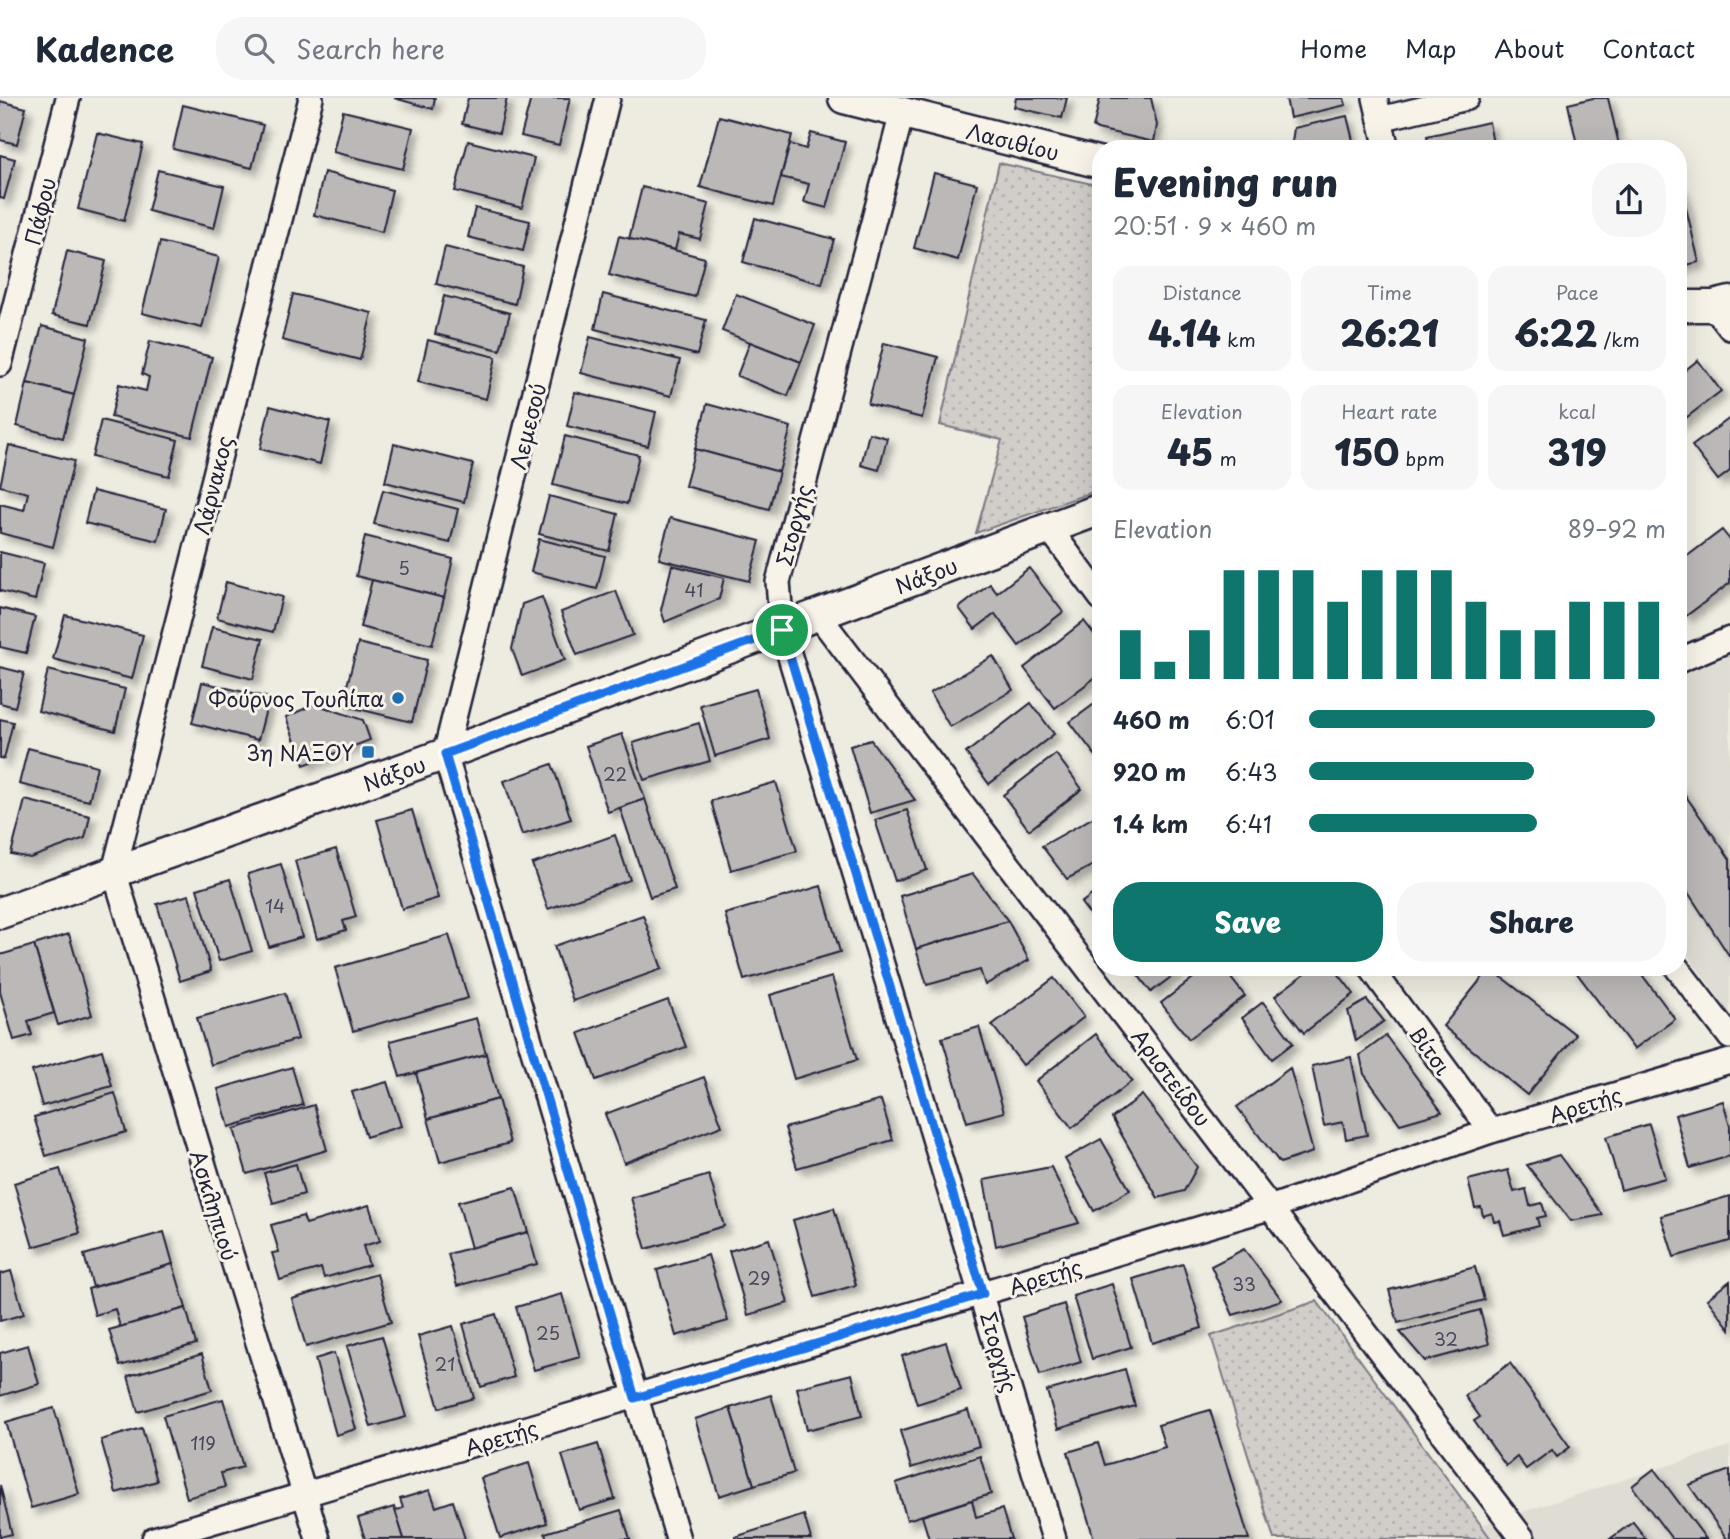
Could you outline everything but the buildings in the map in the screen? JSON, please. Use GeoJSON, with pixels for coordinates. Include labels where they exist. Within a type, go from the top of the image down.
{"type":"FeatureCollection","features":[{"type":"Feature","properties":{"kind":"street","name":"Πάφου"},"geometry":{"type":"LineString","coordinates":[[0,364],[68,98]]}},
{"type":"Feature","properties":{"kind":"street","name":"Λάρνακος"},"geometry":{"type":"LineString","coordinates":[[114,871],[311,98]]}},
{"type":"Feature","properties":{"kind":"street","name":"Λεμεσού"},"geometry":{"type":"LineString","coordinates":[[445,754],[608,98]]}},
{"type":"Feature","properties":{"kind":"street","name":"Λασιθίου"},"geometry":{"type":"LineString","coordinates":[[844,98],[1092,161]]}},
{"type":"Feature","properties":{"kind":"street"},"geometry":{"type":"LineString","coordinates":[[1385,140],[1378,108],[1467,98]]}},
{"type":"Feature","properties":{"kind":"street","name":"Στοργής"},"geometry":{"type":"LineString","coordinates":[[902,113],[778,582],[782,630],[983,1294],[1054,1539]]}},
{"type":"Feature","properties":{"kind":"street"},"geometry":{"type":"LineString","coordinates":[[1687,307],[1726,312]]}},
{"type":"Feature","properties":{"kind":"street","name":"Νάξου"},"geometry":{"type":"LineString","coordinates":[[0,913],[445,754],[1092,512]]}},
{"type":"Feature","properties":{"kind":"street"},"geometry":{"type":"LineString","coordinates":[[1049,528],[1092,586]]}},
{"type":"Feature","properties":{"kind":"street","name":"Αριστείδου"},"geometry":{"type":"LineString","coordinates":[[819,616],[1092,972]]}},
{"type":"Feature","properties":{"kind":"street"},"geometry":{"type":"LineString","coordinates":[[1687,657],[1730,639]]}},
{"type":"Feature","properties":{"kind":"street"},"geometry":{"type":"LineString","coordinates":[[445,754],[678,1539]]}},
{"type":"Feature","properties":{"kind":"street","name":"Ασκληπιού"},"geometry":{"type":"LineString","coordinates":[[114,871],[317,1539]]}},
{"type":"Feature","properties":{"kind":"street","name":"Αριστείδου"},"geometry":{"type":"LineString","coordinates":[[1095,976],[1523,1539]]}},
{"type":"Feature","properties":{"kind":"street","name":"Βίτσι"},"geometry":{"type":"LineString","coordinates":[[1377,976],[1491,1132]]}},
{"type":"Feature","properties":{"kind":"street"},"geometry":{"type":"LineString","coordinates":[[1683,976],[1730,1037]]}},
{"type":"Feature","properties":{"kind":"street","name":"Αρετής"},"geometry":{"type":"LineString","coordinates":[[154,1539],[1272,1207],[1491,1132],[1730,1061]]}},
{"type":"Feature","properties":{"kind":"shaded area"},"geometry":{"type":"Polygon","coordinates":[[[999,163],[1092,184],[1092,492],[976,533],[1002,440],[940,425],[999,163]]]}},
{"type":"Feature","properties":{"kind":"shaded area"},"geometry":{"type":"Polygon","coordinates":[[[1730,655],[1730,1014],[1687,954],[1687,673],[1730,655]]]}},
{"type":"Feature","properties":{"kind":"shaded area"},"geometry":{"type":"Polygon","coordinates":[[[1317,1301],[1491,1539],[1274,1539],[1211,1336],[1317,1301]]]}},
{"type":"Feature","properties":{"kind":"shaded area"},"geometry":{"type":"Polygon","coordinates":[[[1730,1446],[1730,1539],[1491,1539],[1481,1525],[1730,1446]]]}},
{"type":"Feature","properties":{"kind":"place","name":"Φούρνος Τουλίπα"},"geometry":{"type":"Point","coordinates":[398,698]}},
{"type":"Feature","properties":{"kind":"place","name":"3η ΝΑΞΟΥ"},"geometry":{"type":"Point","coordinates":[368,752]}},
{"type":"Feature","properties":{"kind":"route"},"geometry":{"type":"LineString","coordinates":[[782,630],[983,1294],[635,1398],[445,754],[782,630]]}}]}
